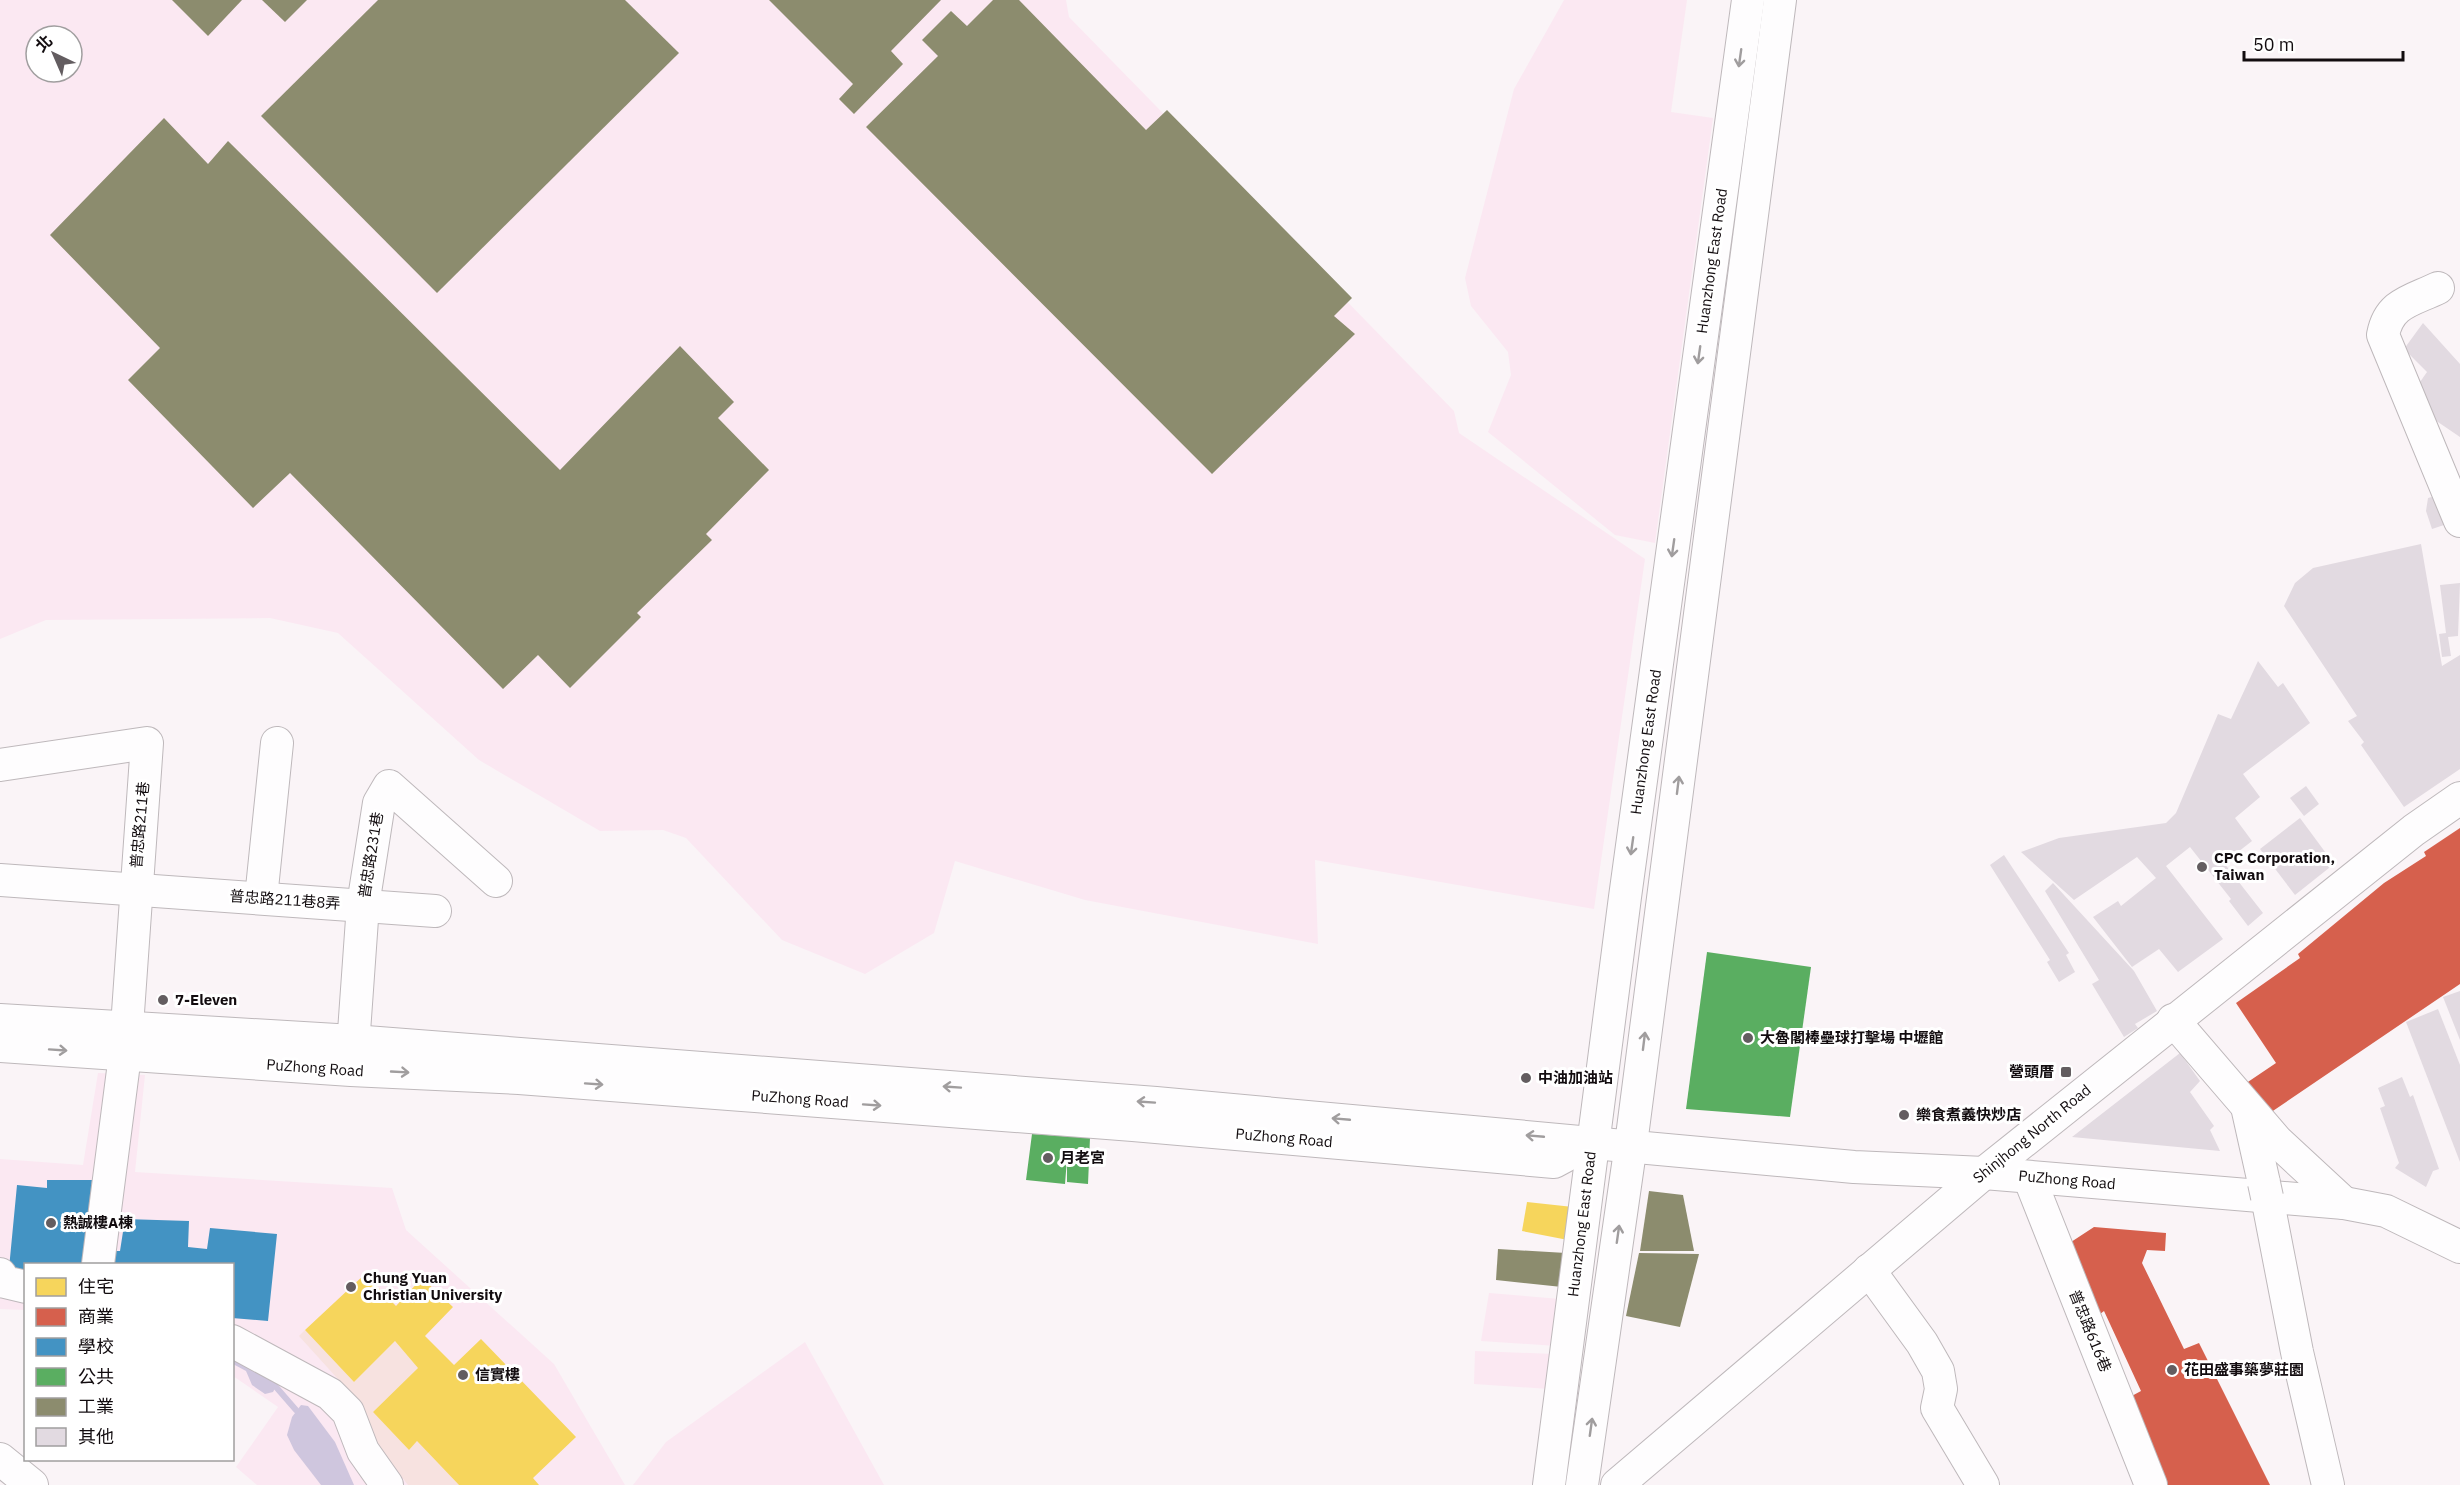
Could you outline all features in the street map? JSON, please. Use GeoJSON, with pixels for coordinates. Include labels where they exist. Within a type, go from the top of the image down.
{"type":"FeatureCollection","features":[{"type":"Feature","properties":{"kind":"street","name":"Huanzhong East Road"},"geometry":{"type":"LineString","coordinates":[[1549,1485],[1593,1141],[1748,0]]}},
{"type":"Feature","properties":{"kind":"street"},"geometry":{"type":"LineString","coordinates":[[1582,1485],[1631,1144],[1780,0]]}},
{"type":"Feature","properties":{"kind":"street"},"geometry":{"type":"LineString","coordinates":[[2438,288],[2394,309],[2386,320],[2383,335],[2460,521]]}},
{"type":"Feature","properties":{"kind":"street","name":"普忠路211巷"},"geometry":{"type":"LineString","coordinates":[[0,765],[147,743],[126,1042],[98,1263]]}},
{"type":"Feature","properties":{"kind":"street"},"geometry":{"type":"LineString","coordinates":[[261,898],[277,743]]}},
{"type":"Feature","properties":{"kind":"street","name":"普忠路231巷"},"geometry":{"type":"LineString","coordinates":[[352,1055],[363,905],[379,803],[389,786],[496,882]]}},
{"type":"Feature","properties":{"kind":"street","name":"Shinjhong North Road"},"geometry":{"type":"LineString","coordinates":[[1617,1485],[1984,1173],[2414,830],[2460,798]]}},
{"type":"Feature","properties":{"kind":"street","name":"普忠路211巷8弄"},"geometry":{"type":"LineString","coordinates":[[0,880],[435,911]]}},
{"type":"Feature","properties":{"kind":"street","name":"PuZhong Road"},"geometry":{"type":"LineString","coordinates":[[0,1020],[126,1042]]}},
{"type":"Feature","properties":{"kind":"street"},"geometry":{"type":"LineString","coordinates":[[2173,1020],[2277,1141],[2343,1203]]}},
{"type":"Feature","properties":{"kind":"street","name":"PuZhong Road"},"geometry":{"type":"LineString","coordinates":[[0,1046],[126,1042],[352,1055],[519,1078],[1133,1125],[1554,1162],[1593,1141],[1631,1144],[1854,1167],[1984,1173],[2343,1203],[2386,1211],[2460,1247]]}},
{"type":"Feature","properties":{"kind":"street"},"geometry":{"type":"LineString","coordinates":[[2247,1106],[2266,1190],[2297,1352],[2328,1485]]}},
{"type":"Feature","properties":{"kind":"street","name":"普忠路616巷"},"geometry":{"type":"LineString","coordinates":[[2029,1177],[2151,1485]]}},
{"type":"Feature","properties":{"kind":"street"},"geometry":{"type":"LineString","coordinates":[[1869,1270],[1922,1343],[1938,1371],[1941,1389],[1937,1408],[1983,1485]]}},
{"type":"Feature","properties":{"kind":"street"},"geometry":{"type":"LineString","coordinates":[[0,1274],[5,1282],[24,1287]]}},
{"type":"Feature","properties":{"kind":"street"},"geometry":{"type":"LineString","coordinates":[[234,1342],[330,1394],[348,1412],[363,1451],[387,1485]]}},
{"type":"Feature","properties":{"kind":"street"},"geometry":{"type":"LineString","coordinates":[[0,1459],[32,1485]]}},
{"type":"Feature","properties":{"kind":"shaded area"},"geometry":{"type":"Polygon","coordinates":[[[0,0],[1066,0],[1069,17],[1454,411],[1459,433],[1645,559],[1594,909],[1315,860],[1318,944],[1085,900],[955,861],[934,933],[865,974],[782,940],[686,838],[663,830],[600,831],[479,760],[338,633],[270,618],[46,620],[0,639],[0,0]]]}},
{"type":"Feature","properties":{"kind":"shaded area"},"geometry":{"type":"Polygon","coordinates":[[[1564,0],[1687,0],[1671,112],[1713,118],[1655,543],[1615,535],[1488,432],[1511,375],[1508,352],[1471,306],[1465,278],[1514,89],[1564,0]]]}},
{"type":"Feature","properties":{"kind":"shaded area","name":"Chung Yuan Christian University"},"geometry":{"type":"Polygon","coordinates":[[[98,1073],[145,1075],[135,1172],[392,1188],[406,1230],[554,1364],[625,1485],[257,1485],[236,1467],[278,1407],[234,1377],[234,1263],[24,1263],[24,1310],[0,1309],[0,1159],[83,1165],[98,1073]]]}},
{"type":"Feature","properties":{"kind":"shaded area"},"geometry":{"type":"Polygon","coordinates":[[[1489,1293],[1561,1299],[1556,1346],[1481,1341],[1489,1293]]]}},
{"type":"Feature","properties":{"kind":"shaded area"},"geometry":{"type":"Polygon","coordinates":[[[305,1330],[354,1382],[395,1341],[418,1368],[373,1412],[409,1450],[417,1441],[459,1485],[408,1485],[378,1446],[347,1389],[299,1336],[305,1330]]]}},
{"type":"Feature","properties":{"kind":"shaded area"},"geometry":{"type":"Polygon","coordinates":[[[805,1342],[884,1485],[633,1485],[666,1442],[805,1342]]]}},
{"type":"Feature","properties":{"kind":"shaded area"},"geometry":{"type":"Polygon","coordinates":[[[1475,1351],[1554,1354],[1549,1389],[1474,1384],[1475,1351]]]}},
{"type":"Feature","properties":{"kind":"shaded area"},"geometry":{"type":"Polygon","coordinates":[[[234,1358],[278,1383],[273,1392],[265,1394],[252,1385],[246,1371],[234,1365],[234,1358]]]}},
{"type":"Feature","properties":{"kind":"shaded area"},"geometry":{"type":"Polygon","coordinates":[[[301,1405],[308,1406],[335,1442],[354,1485],[321,1485],[294,1450],[287,1435],[292,1417],[301,1405]]]}},
{"type":"Feature","properties":{"kind":"building: 住宅"},"geometry":{"type":"Polygon","coordinates":[[[1527,1202],[1573,1207],[1568,1240],[1522,1231],[1527,1202]]]}},
{"type":"Feature","properties":{"kind":"building: 住宅","name":"信實樓"},"geometry":{"type":"Polygon","coordinates":[[[365,1274],[396,1306],[422,1278],[453,1307],[425,1336],[454,1365],[481,1339],[576,1437],[533,1478],[539,1485],[459,1485],[417,1441],[409,1450],[373,1412],[418,1368],[395,1341],[354,1382],[305,1330],[365,1274]]]}},
{"type":"Feature","properties":{"kind":"building: 商業"},"geometry":{"type":"Polygon","coordinates":[[[2460,828],[2460,984],[2258,1121],[2236,1090],[2276,1063],[2236,1003],[2300,958],[2298,954],[2384,883],[2426,856],[2424,852],[2460,828]]]}},
{"type":"Feature","properties":{"kind":"building: 商業","name":"花田盛事築夢莊園"},"geometry":{"type":"Polygon","coordinates":[[[2094,1227],[2166,1233],[2165,1251],[2147,1250],[2142,1263],[2184,1349],[2199,1343],[2270,1485],[2162,1485],[2128,1398],[2141,1391],[2104,1311],[2100,1314],[2068,1244],[2094,1227]]]}},
{"type":"Feature","properties":{"kind":"building: 學校"},"geometry":{"type":"Polygon","coordinates":[[[47,1180],[92,1180],[87,1257],[109,1251],[120,1251],[125,1219],[189,1221],[188,1247],[207,1249],[210,1228],[277,1234],[268,1321],[234,1318],[234,1263],[24,1263],[24,1280],[8,1279],[17,1185],[47,1188],[47,1180]]]}},
{"type":"Feature","properties":{"kind":"building: 公共","name":"大魯閣棒壘球打擊場 中壢館"},"geometry":{"type":"Polygon","coordinates":[[[1707,952],[1811,967],[1790,1117],[1686,1109],[1707,952]]]}},
{"type":"Feature","properties":{"kind":"building: 公共","name":"月老宮"},"geometry":{"type":"Polygon","coordinates":[[[1032,1134],[1090,1138],[1088,1184],[1067,1182],[1067,1159],[1065,1184],[1026,1180],[1032,1134]]]}},
{"type":"Feature","properties":{"kind":"building: 工業"},"geometry":{"type":"Polygon","coordinates":[[[172,0],[242,0],[208,36],[172,0]]]}},
{"type":"Feature","properties":{"kind":"building: 工業"},"geometry":{"type":"Polygon","coordinates":[[[262,0],[307,0],[285,22],[262,0]]]}},
{"type":"Feature","properties":{"kind":"building: 工業"},"geometry":{"type":"Polygon","coordinates":[[[378,0],[625,0],[679,53],[437,293],[261,116],[378,0]]]}},
{"type":"Feature","properties":{"kind":"building: 工業"},"geometry":{"type":"Polygon","coordinates":[[[769,0],[941,0],[891,51],[903,64],[854,114],[839,99],[853,84],[769,0]]]}},
{"type":"Feature","properties":{"kind":"building: 工業"},"geometry":{"type":"Polygon","coordinates":[[[993,0],[1019,0],[1146,130],[1167,110],[1352,298],[1334,316],[1355,334],[1212,474],[866,127],[938,56],[922,40],[951,11],[967,26],[993,0]]]}},
{"type":"Feature","properties":{"kind":"building: 工業"},"geometry":{"type":"Polygon","coordinates":[[[164,118],[208,164],[228,141],[560,470],[680,346],[734,402],[718,418],[769,470],[706,534],[712,540],[637,613],[641,617],[570,688],[538,655],[503,689],[290,473],[253,508],[128,380],[160,348],[50,235],[164,118]]]}},
{"type":"Feature","properties":{"kind":"building: 工業"},"geometry":{"type":"Polygon","coordinates":[[[1649,1191],[1683,1195],[1694,1251],[1640,1251],[1649,1191]]]}},
{"type":"Feature","properties":{"kind":"building: 工業"},"geometry":{"type":"Polygon","coordinates":[[[1498,1249],[1566,1253],[1562,1287],[1496,1280],[1498,1249]]]}},
{"type":"Feature","properties":{"kind":"building: 工業"},"geometry":{"type":"Polygon","coordinates":[[[1639,1253],[1699,1254],[1680,1327],[1626,1316],[1639,1253]]]}},
{"type":"Feature","properties":{"kind":"building: 其他"},"geometry":{"type":"Polygon","coordinates":[[[2423,323],[2460,364],[2460,437],[2435,420],[2411,395],[2427,372],[2404,349],[2423,323]]]}},
{"type":"Feature","properties":{"kind":"building: 其他"},"geometry":{"type":"Polygon","coordinates":[[[2439,495],[2450,523],[2432,529],[2426,511],[2428,498],[2439,495]]]}},
{"type":"Feature","properties":{"kind":"building: 其他"},"geometry":{"type":"Polygon","coordinates":[[[2421,544],[2442,666],[2460,655],[2460,769],[2404,807],[2361,745],[2364,742],[2348,721],[2357,716],[2284,606],[2295,583],[2313,568],[2421,544]]]}},
{"type":"Feature","properties":{"kind":"building: 其他"},"geometry":{"type":"Polygon","coordinates":[[[2460,583],[2458,636],[2448,637],[2451,656],[2442,657],[2439,634],[2446,633],[2440,585],[2460,583]]]}},
{"type":"Feature","properties":{"kind":"building: 其他"},"geometry":{"type":"Polygon","coordinates":[[[2258,661],[2278,687],[2283,683],[2310,723],[2243,774],[2260,797],[2235,818],[2252,841],[2224,863],[2263,913],[2248,926],[2229,901],[2231,899],[2190,847],[2166,866],[2223,939],[2178,972],[2159,949],[2132,967],[2093,917],[2118,901],[2121,906],[2156,878],[2137,857],[2074,900],[2021,852],[2059,838],[2166,823],[2176,813],[2218,714],[2231,719],[2258,661]]]}},
{"type":"Feature","properties":{"kind":"building: 其他"},"geometry":{"type":"Polygon","coordinates":[[[2306,786],[2319,804],[2304,816],[2290,798],[2306,786]]]}},
{"type":"Feature","properties":{"kind":"building: 其他"},"geometry":{"type":"Polygon","coordinates":[[[2300,818],[2334,864],[2295,895],[2260,849],[2300,818]]]}},
{"type":"Feature","properties":{"kind":"building: 其他"},"geometry":{"type":"Polygon","coordinates":[[[2004,855],[2069,953],[2066,955],[2075,972],[2059,982],[2047,962],[2050,960],[1990,865],[2004,855]]]}},
{"type":"Feature","properties":{"kind":"building: 其他"},"geometry":{"type":"Polygon","coordinates":[[[2053,883],[2134,971],[2157,1011],[2135,1024],[2138,1028],[2124,1037],[2092,984],[2099,980],[2045,891],[2053,883]]]}},
{"type":"Feature","properties":{"kind":"building: 其他"},"geometry":{"type":"Polygon","coordinates":[[[2460,991],[2460,1040],[2443,997],[2460,991]]]}},
{"type":"Feature","properties":{"kind":"building: 其他"},"geometry":{"type":"Polygon","coordinates":[[[2438,1009],[2460,1065],[2460,1162],[2406,1022],[2438,1009]]]}},
{"type":"Feature","properties":{"kind":"building: 其他"},"geometry":{"type":"Polygon","coordinates":[[[2180,1053],[2200,1081],[2190,1092],[2214,1126],[2210,1130],[2220,1151],[2072,1137],[2180,1053]]]}},
{"type":"Feature","properties":{"kind":"building: 其他"},"geometry":{"type":"Polygon","coordinates":[[[2402,1077],[2410,1097],[2413,1095],[2439,1169],[2433,1171],[2426,1187],[2395,1168],[2399,1163],[2380,1108],[2385,1106],[2378,1088],[2402,1077]]]}},
{"type":"Feature","properties":{"kind":"waterway"},"geometry":{"type":"LineString","coordinates":[[276,1387],[296,1410]]}},
{"type":"Feature","properties":{"kind":"place","name":"CPC Corporation, Taiwan"},"geometry":{"type":"Point","coordinates":[2202,867]}},
{"type":"Feature","properties":{"kind":"place","name":"7-Eleven"},"geometry":{"type":"Point","coordinates":[163,1000]}},
{"type":"Feature","properties":{"kind":"place","name":"大魯閣棒壘球打擊場 中壢館"},"geometry":{"type":"Point","coordinates":[1748,1038]}},
{"type":"Feature","properties":{"kind":"place","name":"營頭厝"},"geometry":{"type":"Point","coordinates":[2066,1072]}},
{"type":"Feature","properties":{"kind":"place","name":"中油加油站"},"geometry":{"type":"Point","coordinates":[1526,1078]}},
{"type":"Feature","properties":{"kind":"place","name":"樂食煮義快炒店"},"geometry":{"type":"Point","coordinates":[1904,1115]}},
{"type":"Feature","properties":{"kind":"place","name":"月老宮"},"geometry":{"type":"Point","coordinates":[1048,1158]}},
{"type":"Feature","properties":{"kind":"place","name":"熱誠樓A棟"},"geometry":{"type":"Point","coordinates":[51,1223]}},
{"type":"Feature","properties":{"kind":"place","name":"Chung Yuan Christian University"},"geometry":{"type":"Point","coordinates":[351,1287]}},
{"type":"Feature","properties":{"kind":"place","name":"花田盛事築夢莊園"},"geometry":{"type":"Point","coordinates":[2172,1370]}},
{"type":"Feature","properties":{"kind":"place","name":"信實樓"},"geometry":{"type":"Point","coordinates":[463,1375]}}]}
